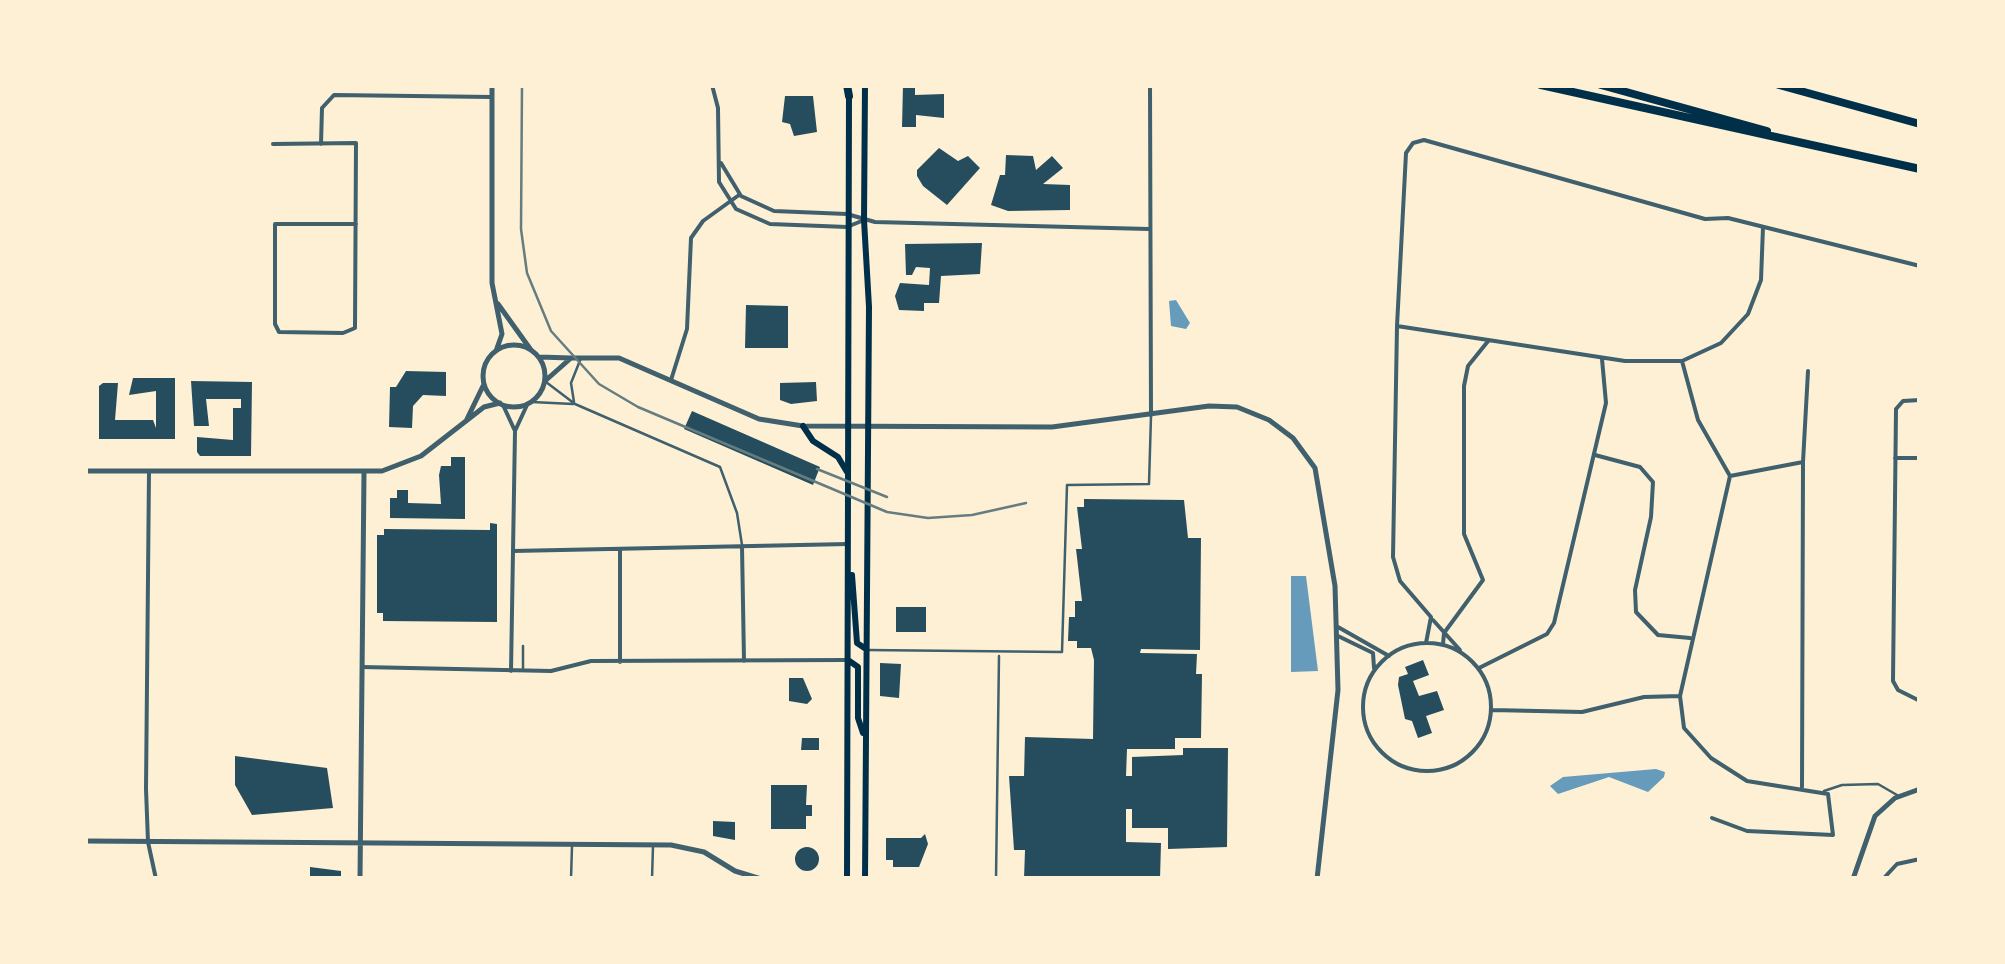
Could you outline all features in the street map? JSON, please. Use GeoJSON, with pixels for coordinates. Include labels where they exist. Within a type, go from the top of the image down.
{"type":"FeatureCollection","features":[{"type":"Feature","properties":{"kind":"highway"},"geometry":{"type":"LineString","coordinates":[[848,85],[848,96]]}},
{"type":"Feature","properties":{"kind":"highway"},"geometry":{"type":"LineString","coordinates":[[1541,85],[1920,169]]}},
{"type":"Feature","properties":{"kind":"highway"},"geometry":{"type":"LineString","coordinates":[[1601,85],[1834,149]]}},
{"type":"Feature","properties":{"kind":"highway"},"geometry":{"type":"LineString","coordinates":[[1779,85],[1920,124]]}},
{"type":"Feature","properties":{"kind":"main road"},"geometry":{"type":"LineString","coordinates":[[864,879],[868,425],[865,85]]}},
{"type":"Feature","properties":{"kind":"main road"},"geometry":{"type":"LineString","coordinates":[[847,879],[848,96]]}},
{"type":"Feature","properties":{"kind":"main road"},"geometry":{"type":"LineString","coordinates":[[803,426],[812,440],[838,456],[850,477]]}},
{"type":"Feature","properties":{"kind":"main road"},"geometry":{"type":"LineString","coordinates":[[849,564],[857,590],[857,643],[866,649]]}},
{"type":"Feature","properties":{"kind":"main road"},"geometry":{"type":"LineString","coordinates":[[848,660],[858,667],[858,718],[866,738]]}},
{"type":"Feature","properties":{"kind":"street"},"geometry":{"type":"LineString","coordinates":[[468,419],[502,334],[492,284],[492,85]]}},
{"type":"Feature","properties":{"kind":"street"},"geometry":{"type":"LineString","coordinates":[[712,85],[718,108],[719,182],[730,202],[746,215],[770,224],[848,227],[864,220]]}},
{"type":"Feature","properties":{"kind":"street"},"geometry":{"type":"LineString","coordinates":[[1150,85],[1151,414]]}},
{"type":"Feature","properties":{"kind":"street"},"geometry":{"type":"LineString","coordinates":[[321,144],[324,102],[334,96],[492,97]]}},
{"type":"Feature","properties":{"kind":"street"},"geometry":{"type":"LineString","coordinates":[[1463,654],[1426,643],[1389,656],[1374,670],[1364,693],[1364,718],[1374,744],[1391,761],[1416,771],[1442,770],[1472,754],[1481,743],[1492,710],[1479,668],[1400,581],[1393,558],[1397,326],[1406,153],[1412,142],[1424,140],[1705,219],[1728,218],[1920,266]]}},
{"type":"Feature","properties":{"kind":"street"},"geometry":{"type":"LineString","coordinates":[[273,144],[356,143],[356,224],[353,330],[283,333],[276,329],[275,224],[356,224]]}},
{"type":"Feature","properties":{"kind":"street"},"geometry":{"type":"LineString","coordinates":[[721,163],[739,194],[774,211],[847,214],[864,220],[1149,229]]}},
{"type":"Feature","properties":{"kind":"street"},"geometry":{"type":"LineString","coordinates":[[671,380],[687,329],[690,238],[702,222],[739,194]]}},
{"type":"Feature","properties":{"kind":"street"},"geometry":{"type":"LineString","coordinates":[[1397,326],[1602,358],[1682,362],[1721,343],[1748,314],[1760,280],[1763,226]]}},
{"type":"Feature","properties":{"kind":"street"},"geometry":{"type":"LineString","coordinates":[[498,304],[538,357],[545,381]]}},
{"type":"Feature","properties":{"kind":"street"},"geometry":{"type":"LineString","coordinates":[[1443,645],[1444,633],[1483,580],[1464,534],[1464,386],[1468,366],[1490,340]]}},
{"type":"Feature","properties":{"kind":"street"},"geometry":{"type":"LineString","coordinates":[[496,352],[510,346],[531,350]]}},
{"type":"Feature","properties":{"kind":"street"},"geometry":{"type":"LineString","coordinates":[[538,357],[619,358],[759,418],[803,426],[1036,428],[1223,406],[1269,420],[1310,458],[1322,487],[1338,626],[1337,706],[1317,879]]}},
{"type":"Feature","properties":{"kind":"street"},"geometry":{"type":"LineString","coordinates":[[514,431],[545,381],[571,358]]}},
{"type":"Feature","properties":{"kind":"street"},"geometry":{"type":"LineString","coordinates":[[1479,668],[1551,630],[1606,403],[1602,358]]}},
{"type":"Feature","properties":{"kind":"street"},"geometry":{"type":"LineString","coordinates":[[1682,362],[1698,420],[1730,476],[1680,696],[1684,728],[1710,758],[1755,784],[1824,791],[1832,800],[1833,835],[1747,831],[1712,818]]}},
{"type":"Feature","properties":{"kind":"street"},"geometry":{"type":"LineString","coordinates":[[1802,787],[1803,462],[1808,372]]}},
{"type":"Feature","properties":{"kind":"street"},"geometry":{"type":"LineString","coordinates":[[484,384],[501,404],[514,431],[511,671]]}},
{"type":"Feature","properties":{"kind":"street"},"geometry":{"type":"LineString","coordinates":[[1920,400],[1904,401],[1896,409],[1894,683],[1920,702]]}},
{"type":"Feature","properties":{"kind":"street"},"geometry":{"type":"LineString","coordinates":[[85,472],[364,471],[412,461],[484,407],[530,403]]}},
{"type":"Feature","properties":{"kind":"street"},"geometry":{"type":"LineString","coordinates":[[1595,454],[1640,467],[1653,482],[1651,517],[1634,590],[1636,612],[1658,636],[1692,638]]}},
{"type":"Feature","properties":{"kind":"street"},"geometry":{"type":"LineString","coordinates":[[1895,458],[1920,458]]}},
{"type":"Feature","properties":{"kind":"street"},"geometry":{"type":"LineString","coordinates":[[1730,476],[1803,462]]}},
{"type":"Feature","properties":{"kind":"street"},"geometry":{"type":"LineString","coordinates":[[150,471],[148,842],[156,879]]}},
{"type":"Feature","properties":{"kind":"street"},"geometry":{"type":"LineString","coordinates":[[360,879],[364,471]]}},
{"type":"Feature","properties":{"kind":"street"},"geometry":{"type":"LineString","coordinates":[[513,551],[849,544]]}},
{"type":"Feature","properties":{"kind":"street"},"geometry":{"type":"LineString","coordinates":[[742,546],[744,661]]}},
{"type":"Feature","properties":{"kind":"street"},"geometry":{"type":"LineString","coordinates":[[620,549],[620,662]]}},
{"type":"Feature","properties":{"kind":"street"},"geometry":{"type":"LineString","coordinates":[[1426,643],[1431,618]]}},
{"type":"Feature","properties":{"kind":"street"},"geometry":{"type":"LineString","coordinates":[[1338,626],[1389,656]]}},
{"type":"Feature","properties":{"kind":"street"},"geometry":{"type":"LineString","coordinates":[[1338,636],[1373,653],[1374,670]]}},
{"type":"Feature","properties":{"kind":"street"},"geometry":{"type":"LineString","coordinates":[[362,667],[523,671],[620,662],[848,660]]}},
{"type":"Feature","properties":{"kind":"street"},"geometry":{"type":"LineString","coordinates":[[1492,710],[1582,712],[1644,698],[1680,696]]}},
{"type":"Feature","properties":{"kind":"street"},"geometry":{"type":"LineString","coordinates":[[1853,879],[1875,816],[1898,796],[1920,789]]}},
{"type":"Feature","properties":{"kind":"street"},"geometry":{"type":"LineString","coordinates":[[85,841],[652,845],[691,848],[761,879]]}},
{"type":"Feature","properties":{"kind":"street"},"geometry":{"type":"LineString","coordinates":[[1884,879],[1897,864],[1920,858]]}},
{"type":"Feature","properties":{"kind":"lane"},"geometry":{"type":"LineString","coordinates":[[575,404],[572,383],[582,356]]}},
{"type":"Feature","properties":{"kind":"lane"},"geometry":{"type":"LineString","coordinates":[[545,381],[575,404],[720,467],[738,514],[742,546]]}},
{"type":"Feature","properties":{"kind":"lane"},"geometry":{"type":"LineString","coordinates":[[530,403],[575,404]]}},
{"type":"Feature","properties":{"kind":"lane"},"geometry":{"type":"LineString","coordinates":[[866,649],[1062,652],[1067,486],[1148,484],[1151,414]]}},
{"type":"Feature","properties":{"kind":"lane"},"geometry":{"type":"LineString","coordinates":[[523,671],[524,646]]}},
{"type":"Feature","properties":{"kind":"lane"},"geometry":{"type":"LineString","coordinates":[[996,879],[999,653]]}},
{"type":"Feature","properties":{"kind":"lane"},"geometry":{"type":"LineString","coordinates":[[1824,791],[1842,784],[1878,784],[1898,796]]}},
{"type":"Feature","properties":{"kind":"lane"},"geometry":{"type":"LineString","coordinates":[[571,879],[572,844]]}},
{"type":"Feature","properties":{"kind":"lane"},"geometry":{"type":"LineString","coordinates":[[652,845],[652,879]]}},
{"type":"Feature","properties":{"kind":"water"},"geometry":{"type":"Polygon","coordinates":[[[1176,300],[1190,323],[1186,329],[1171,326],[1169,301],[1176,300]]]}},
{"type":"Feature","properties":{"kind":"water"},"geometry":{"type":"Polygon","coordinates":[[[1291,576],[1306,576],[1318,671],[1291,672],[1291,576]]]}},
{"type":"Feature","properties":{"kind":"water"},"geometry":{"type":"Polygon","coordinates":[[[1656,769],[1665,772],[1664,777],[1648,792],[1609,777],[1558,794],[1550,786],[1563,777],[1656,769]]]}},
{"type":"Feature","properties":{"kind":"building"},"geometry":{"type":"Polygon","coordinates":[[[903,85],[915,85],[915,95],[944,94],[944,118],[916,115],[916,127],[902,127],[903,85]]]}},
{"type":"Feature","properties":{"kind":"building"},"geometry":{"type":"Polygon","coordinates":[[[785,96],[813,96],[817,132],[794,136],[790,124],[782,122],[785,96]]]}},
{"type":"Feature","properties":{"kind":"building"},"geometry":{"type":"Polygon","coordinates":[[[939,148],[958,161],[968,156],[980,168],[947,205],[923,186],[917,176],[917,170],[939,148]]]}},
{"type":"Feature","properties":{"kind":"building"},"geometry":{"type":"Polygon","coordinates":[[[1006,155],[1033,156],[1036,170],[1052,156],[1063,168],[1043,184],[1070,185],[1070,210],[1008,211],[991,205],[1000,175],[1005,175],[1006,155]]]}},
{"type":"Feature","properties":{"kind":"building"},"geometry":{"type":"Polygon","coordinates":[[[982,243],[980,274],[941,276],[939,303],[924,303],[924,311],[899,310],[895,296],[900,283],[929,285],[930,268],[916,267],[912,275],[906,275],[905,244],[982,243]]]}},
{"type":"Feature","properties":{"kind":"building"},"geometry":{"type":"Polygon","coordinates":[[[746,305],[788,306],[788,348],[745,348],[746,305]]]}},
{"type":"Feature","properties":{"kind":"building"},"geometry":{"type":"Polygon","coordinates":[[[406,371],[446,372],[446,396],[423,395],[413,406],[412,428],[389,427],[390,387],[396,387],[406,371]]]}},
{"type":"Feature","properties":{"kind":"building"},"geometry":{"type":"Polygon","coordinates":[[[133,378],[175,378],[175,439],[99,439],[99,386],[103,383],[118,383],[115,420],[153,420],[156,428],[156,391],[129,395],[133,378]]]}},
{"type":"Feature","properties":{"kind":"building"},"geometry":{"type":"Polygon","coordinates":[[[191,381],[252,382],[251,456],[200,456],[197,437],[233,440],[233,408],[241,408],[241,399],[206,399],[209,426],[194,426],[191,381]]]}},
{"type":"Feature","properties":{"kind":"building"},"geometry":{"type":"Polygon","coordinates":[[[816,382],[817,401],[791,404],[780,400],[780,383],[816,382]]]}},
{"type":"Feature","properties":{"kind":"building"},"geometry":{"type":"Polygon","coordinates":[[[692,411],[820,467],[813,485],[684,429],[692,411]]]}},
{"type":"Feature","properties":{"kind":"building"},"geometry":{"type":"Polygon","coordinates":[[[451,457],[465,457],[465,519],[390,518],[390,498],[397,498],[397,490],[408,490],[408,503],[441,504],[439,475],[441,466],[451,466],[451,457]]]}},
{"type":"Feature","properties":{"kind":"building"},"geometry":{"type":"Polygon","coordinates":[[[1084,499],[1184,500],[1188,538],[1201,538],[1200,650],[1141,649],[1140,653],[1197,654],[1196,674],[1202,674],[1201,738],[1175,738],[1175,749],[1127,749],[1126,776],[1132,776],[1132,757],[1183,755],[1183,748],[1228,748],[1227,847],[1168,849],[1168,828],[1132,828],[1132,809],[1126,809],[1126,842],[1161,843],[1160,879],[1024,879],[1025,850],[1014,850],[1009,776],[1024,776],[1025,737],[1093,739],[1091,648],[1077,648],[1077,641],[1068,641],[1069,617],[1075,617],[1075,601],[1082,601],[1076,549],[1082,549],[1077,507],[1084,507],[1084,499]]]}},
{"type":"Feature","properties":{"kind":"building"},"geometry":{"type":"Polygon","coordinates":[[[490,523],[497,524],[497,622],[383,621],[383,613],[377,613],[377,535],[384,535],[384,529],[490,530],[490,523]]]}},
{"type":"Feature","properties":{"kind":"building"},"geometry":{"type":"Polygon","coordinates":[[[896,607],[926,607],[926,632],[896,632],[896,607]]]}},
{"type":"Feature","properties":{"kind":"building"},"geometry":{"type":"Polygon","coordinates":[[[1423,660],[1429,675],[1413,681],[1419,696],[1437,691],[1444,710],[1426,716],[1432,733],[1418,738],[1412,721],[1405,719],[1398,685],[1399,677],[1408,674],[1405,667],[1423,660]]]}},
{"type":"Feature","properties":{"kind":"building"},"geometry":{"type":"Polygon","coordinates":[[[880,663],[901,664],[899,698],[880,696],[880,663]]]}},
{"type":"Feature","properties":{"kind":"building"},"geometry":{"type":"Polygon","coordinates":[[[789,678],[803,678],[812,699],[807,704],[789,701],[789,678]]]}},
{"type":"Feature","properties":{"kind":"building"},"geometry":{"type":"Polygon","coordinates":[[[802,738],[819,738],[819,750],[801,750],[802,738]]]}},
{"type":"Feature","properties":{"kind":"building"},"geometry":{"type":"Polygon","coordinates":[[[235,756],[327,768],[333,808],[252,815],[235,785],[235,756]]]}},
{"type":"Feature","properties":{"kind":"building"},"geometry":{"type":"Polygon","coordinates":[[[771,785],[807,785],[806,805],[812,805],[812,816],[806,816],[806,829],[771,829],[771,785]]]}},
{"type":"Feature","properties":{"kind":"building"},"geometry":{"type":"Polygon","coordinates":[[[713,821],[735,822],[735,840],[713,836],[713,821]]]}},
{"type":"Feature","properties":{"kind":"building"},"geometry":{"type":"Polygon","coordinates":[[[925,834],[928,844],[919,867],[893,867],[893,860],[886,860],[886,838],[921,838],[925,834]]]}},
{"type":"Feature","properties":{"kind":"building"},"geometry":{"type":"Polygon","coordinates":[[[807,847],[819,859],[807,871],[795,859],[807,847]]]}},
{"type":"Feature","properties":{"kind":"building"},"geometry":{"type":"Polygon","coordinates":[[[310,867],[341,871],[341,879],[310,879],[310,867]]]}},
{"type":"Feature","properties":{"kind":"tram line"},"geometry":{"type":"LineString","coordinates":[[522,85],[521,229],[527,273],[551,331],[599,384],[638,407],[887,512],[928,518],[972,515],[1026,503]]}},
{"type":"Feature","properties":{"kind":"tram line"},"geometry":{"type":"LineString","coordinates":[[817,469],[887,497]]}}]}
